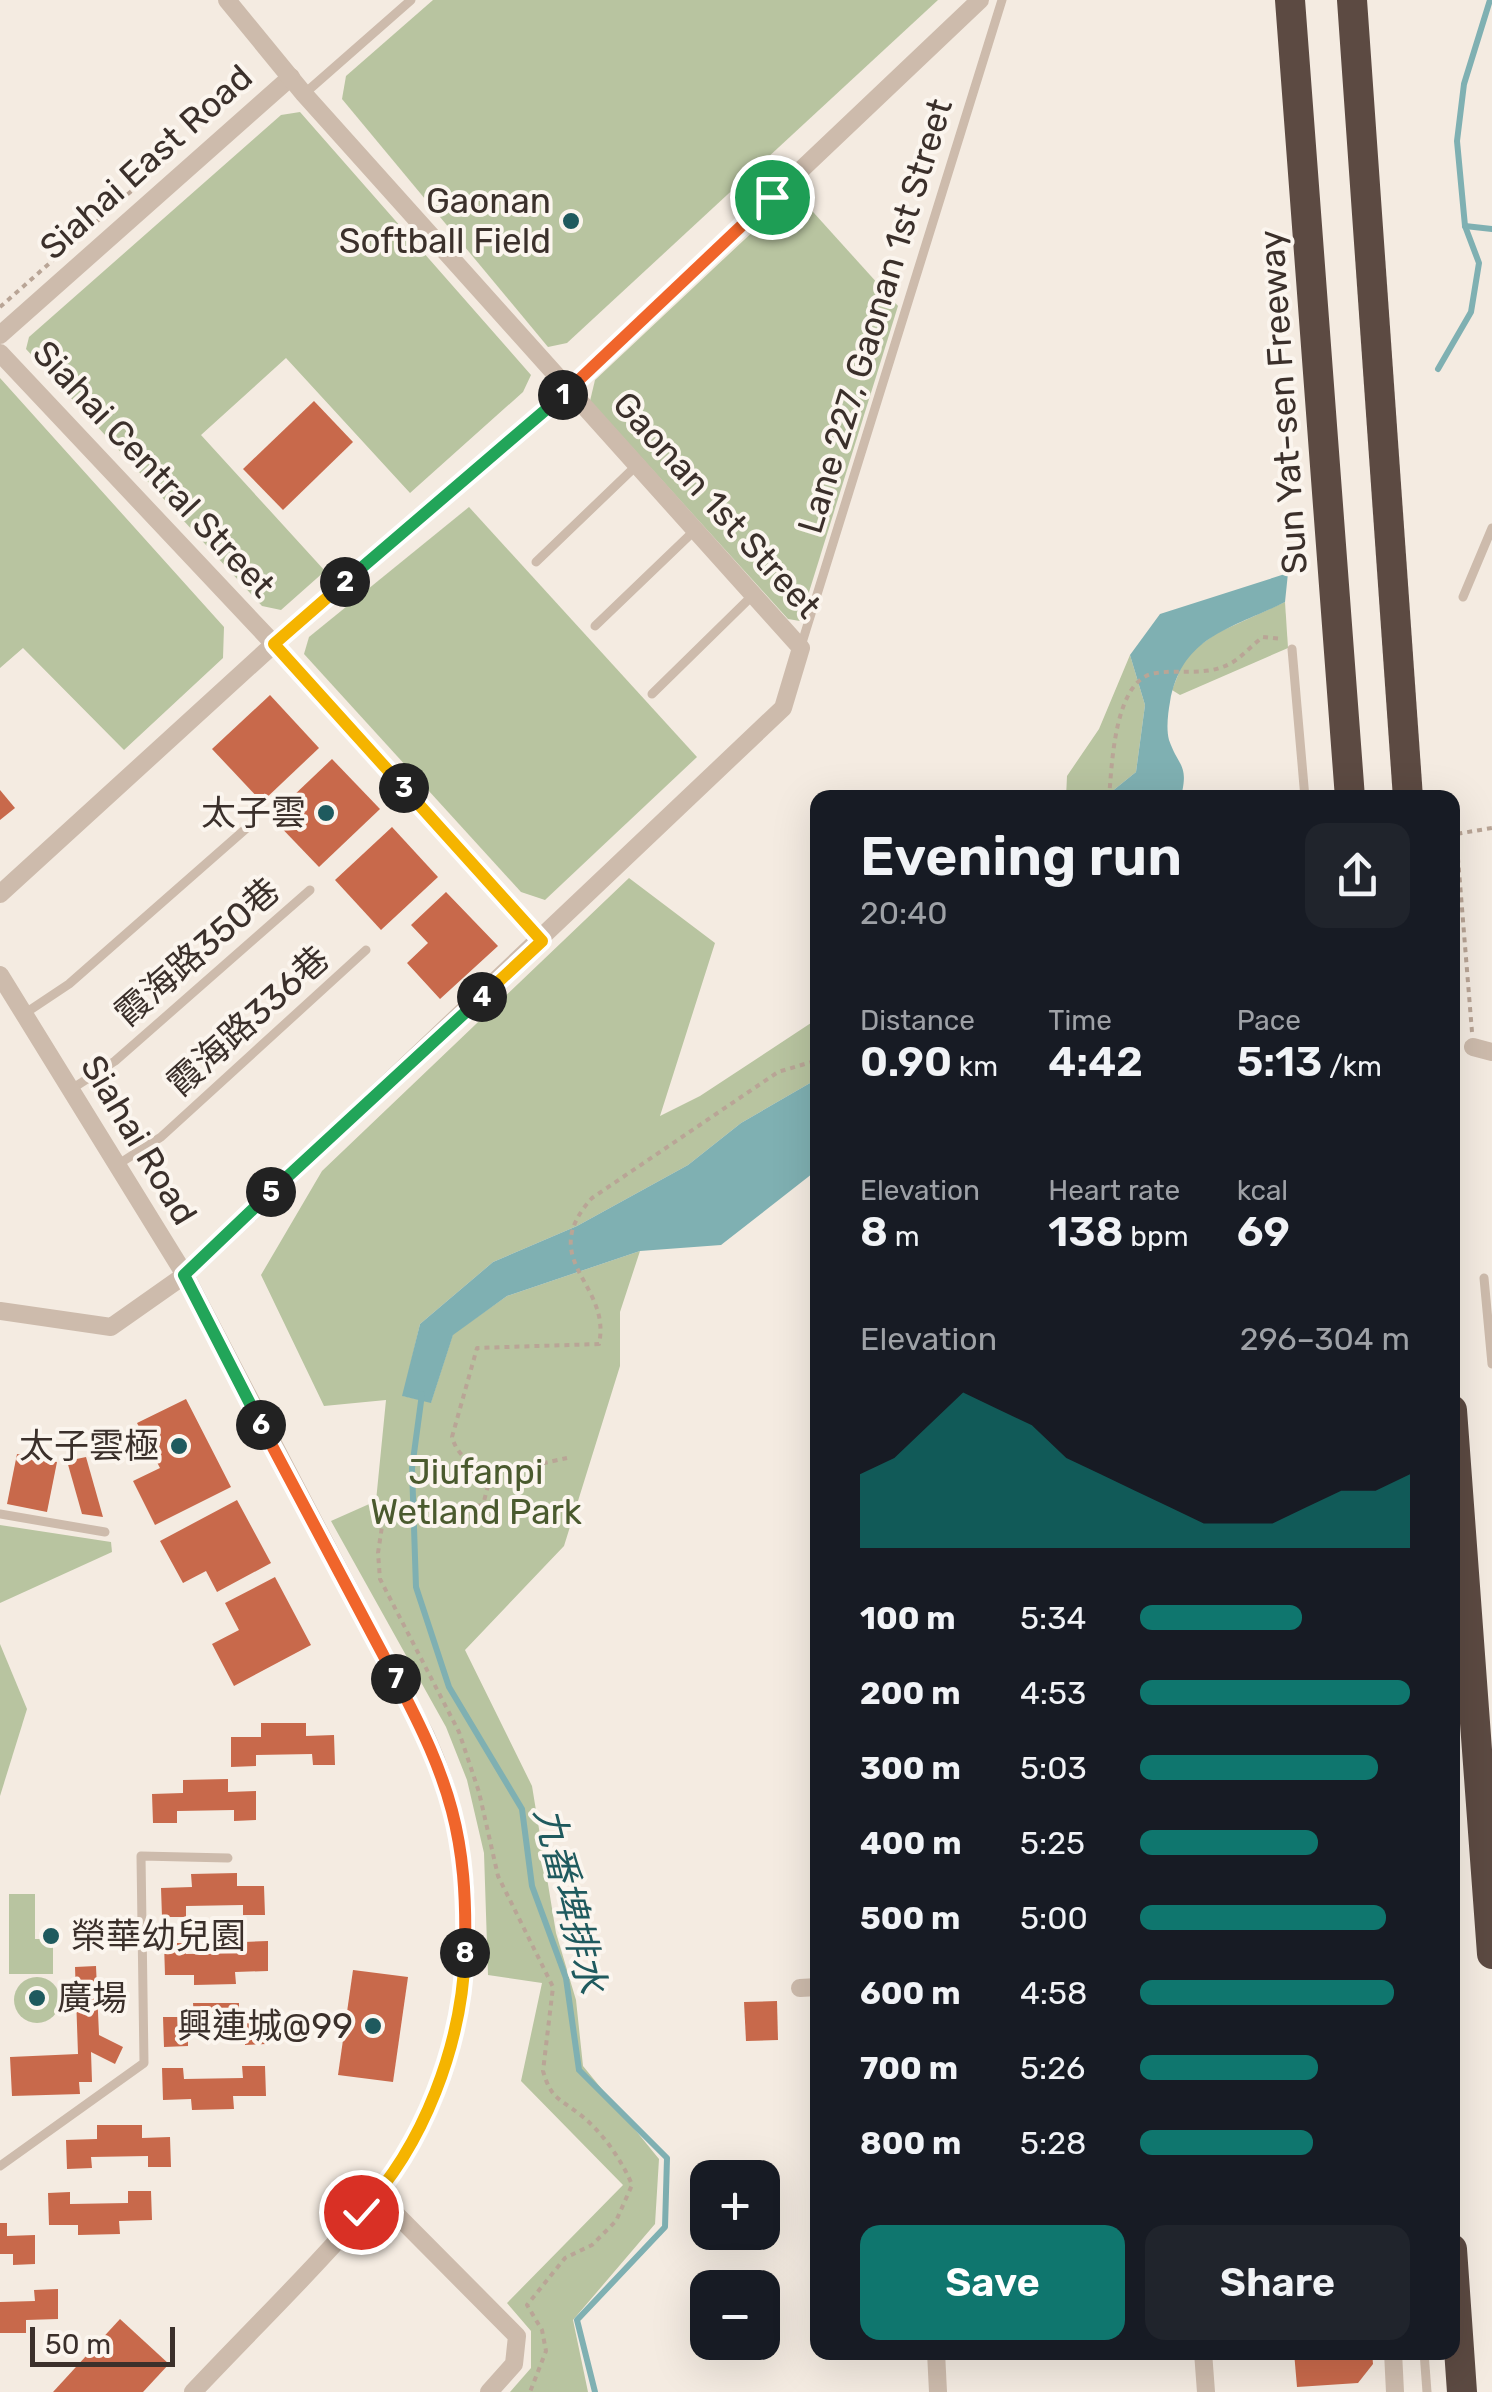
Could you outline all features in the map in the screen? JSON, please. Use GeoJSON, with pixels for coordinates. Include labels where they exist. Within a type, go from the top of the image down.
{"type":"FeatureCollection","features":[{"type":"Feature","properties":{"kind":"highway","name":"Sun Yat-sen Freeway"},"geometry":{"type":"LineString","coordinates":[[1290,0],[1349,790]]}},
{"type":"Feature","properties":{"kind":"highway"},"geometry":{"type":"LineString","coordinates":[[1352,0],[1407,790]]}},
{"type":"Feature","properties":{"kind":"highway"},"geometry":{"type":"LineString","coordinates":[[1460,1519],[1492,1954]]}},
{"type":"Feature","properties":{"kind":"highway"},"geometry":{"type":"LineString","coordinates":[[1460,2360],[1462,2392]]}},
{"type":"Feature","properties":{"kind":"street","name":"Gaonan 1st Street"},"geometry":{"type":"LineString","coordinates":[[227,0],[304,94],[800,648]]}},
{"type":"Feature","properties":{"kind":"street"},"geometry":{"type":"LineString","coordinates":[[0,894],[274,644],[570,389],[980,0]]}},
{"type":"Feature","properties":{"kind":"street","name":"Siahai East Road"},"geometry":{"type":"LineString","coordinates":[[0,335],[291,77]]}},
{"type":"Feature","properties":{"kind":"street","name":"Siahai Central Street"},"geometry":{"type":"LineString","coordinates":[[0,353],[274,644],[542,941]]}},
{"type":"Feature","properties":{"kind":"street"},"geometry":{"type":"LineString","coordinates":[[0,1311],[111,1327],[184,1275],[542,941],[783,708],[800,648]]}},
{"type":"Feature","properties":{"kind":"street","name":"Siahai Road"},"geometry":{"type":"LineString","coordinates":[[0,975],[184,1275],[426,1736],[455,1811],[464,1876],[464,1979],[438,2087],[377,2195],[193,2392]]}},
{"type":"Feature","properties":{"kind":"street"},"geometry":{"type":"LineString","coordinates":[[1473,1046],[1492,1052]]}},
{"type":"Feature","properties":{"kind":"street"},"geometry":{"type":"LineString","coordinates":[[377,2195],[517,2336],[514,2364],[488,2392]]}},
{"type":"Feature","properties":{"kind":"street"},"geometry":{"type":"LineString","coordinates":[[936,2360],[938,2392]]}},
{"type":"Feature","properties":{"kind":"street"},"geometry":{"type":"LineString","coordinates":[[1204,2360],[1206,2392]]}},
{"type":"Feature","properties":{"kind":"street"},"geometry":{"type":"LineString","coordinates":[[1393,2360],[1395,2392]]}},
{"type":"Feature","properties":{"kind":"lane"},"geometry":{"type":"LineString","coordinates":[[304,94],[410,0]]}},
{"type":"Feature","properties":{"kind":"lane","name":"Lane 227, Gaonan 1st Street"},"geometry":{"type":"LineString","coordinates":[[800,648],[1002,0]]}},
{"type":"Feature","properties":{"kind":"lane"},"geometry":{"type":"LineString","coordinates":[[536,562],[638,465]]}},
{"type":"Feature","properties":{"kind":"lane"},"geometry":{"type":"LineString","coordinates":[[1463,597],[1492,528]]}},
{"type":"Feature","properties":{"kind":"lane"},"geometry":{"type":"LineString","coordinates":[[596,626],[695,530]]}},
{"type":"Feature","properties":{"kind":"lane"},"geometry":{"type":"LineString","coordinates":[[652,694],[753,595]]}},
{"type":"Feature","properties":{"kind":"lane"},"geometry":{"type":"LineString","coordinates":[[1292,649],[1305,790]]}},
{"type":"Feature","properties":{"kind":"lane"},"geometry":{"type":"LineString","coordinates":[[24,1014],[69,984],[249,826]]}},
{"type":"Feature","properties":{"kind":"lane","name":"霞海路350巷"},"geometry":{"type":"LineString","coordinates":[[70,1090],[115,1060],[310,890]]}},
{"type":"Feature","properties":{"kind":"lane","name":"霞海路336巷"},"geometry":{"type":"LineString","coordinates":[[117,1165],[161,1137],[366,950]]}},
{"type":"Feature","properties":{"kind":"lane"},"geometry":{"type":"LineString","coordinates":[[1484,1278],[1492,1364]]}},
{"type":"Feature","properties":{"kind":"lane"},"geometry":{"type":"LineString","coordinates":[[0,1514],[105,1532]]}},
{"type":"Feature","properties":{"kind":"lane"},"geometry":{"type":"LineString","coordinates":[[0,2166],[144,2063],[141,1856],[228,1858]]}},
{"type":"Feature","properties":{"kind":"lane"},"geometry":{"type":"LineString","coordinates":[[1425,2360],[1427,2392]]}},
{"type":"Feature","properties":{"kind":"path"},"geometry":{"type":"LineString","coordinates":[[0,307],[158,168]]}},
{"type":"Feature","properties":{"kind":"path"},"geometry":{"type":"LineString","coordinates":[[1110,790],[1130,688],[1152,672],[1187,674],[1234,661],[1263,636],[1285,640],[1292,649]]}},
{"type":"Feature","properties":{"kind":"path"},"geometry":{"type":"LineString","coordinates":[[1460,833],[1492,828]]}},
{"type":"Feature","properties":{"kind":"path"},"geometry":{"type":"LineString","coordinates":[[1460,884],[1473,1046]]}},
{"type":"Feature","properties":{"kind":"path"},"geometry":{"type":"LineString","coordinates":[[567,1458],[514,1472],[467,1458],[456,1448],[452,1437],[477,1348],[588,1348],[599,1344],[600,1318],[572,1254],[570,1226],[592,1198],[778,1072],[810,1062]]}},
{"type":"Feature","properties":{"kind":"path"},"geometry":{"type":"LineString","coordinates":[[492,1466],[483,1505],[383,1520],[378,1553],[380,1579],[459,1732],[503,1890],[554,1986],[543,2071],[546,2081],[557,2101],[579,2114],[620,2158],[632,2186],[616,2221],[592,2245],[565,2258],[528,2304],[542,2330],[546,2351],[530,2392]]}},
{"type":"Feature","properties":{"kind":"green space","name":"Gaonan Softball Field"},"geometry":{"type":"Polygon","coordinates":[[[433,0],[938,0],[567,343],[548,347],[342,99],[346,76],[433,0]]]}},
{"type":"Feature","properties":{"kind":"green space"},"geometry":{"type":"Polygon","coordinates":[[[300,112],[531,375],[523,392],[410,493],[286,358],[201,435],[325,571],[281,610],[262,606],[26,349],[29,337],[281,115],[300,112]]]}},
{"type":"Feature","properties":{"kind":"green space"},"geometry":{"type":"Polygon","coordinates":[[[795,192],[898,306],[800,621],[788,619],[590,401],[595,380],[795,192]]]}},
{"type":"Feature","properties":{"kind":"green space"},"geometry":{"type":"Polygon","coordinates":[[[0,378],[224,627],[223,658],[124,750],[23,648],[0,668],[0,378]]]}},
{"type":"Feature","properties":{"kind":"green space"},"geometry":{"type":"Polygon","coordinates":[[[469,507],[697,757],[545,900],[521,892],[304,654],[309,637],[469,507]]]}},
{"type":"Feature","properties":{"kind":"green space"},"geometry":{"type":"Polygon","coordinates":[[[1285,602],[1288,648],[1180,695],[1172,690],[1186,655],[1217,633],[1285,602]]]}},
{"type":"Feature","properties":{"kind":"green space"},"geometry":{"type":"Polygon","coordinates":[[[1130,655],[1145,705],[1136,772],[1114,790],[1066,790],[1067,776],[1099,729],[1130,655]]]}},
{"type":"Feature","properties":{"kind":"green space","name":"Jiufanpi Wetland Park"},"geometry":{"type":"Polygon","coordinates":[[[629,878],[715,943],[660,1116],[700,1096],[810,1024],[810,1083],[741,1123],[688,1165],[577,1226],[493,1262],[420,1324],[403,1396],[431,1402],[453,1334],[507,1296],[640,1251],[620,1312],[620,1366],[564,1546],[465,1650],[532,1786],[556,1933],[576,2000],[583,2066],[659,2159],[655,2224],[573,2320],[588,2392],[510,2392],[531,2368],[531,2331],[507,2303],[623,2185],[521,2081],[542,1983],[488,1975],[484,1853],[467,1780],[446,1727],[331,1521],[376,1501],[386,1400],[324,1406],[261,1275],[322,1171],[629,878]]]}},
{"type":"Feature","properties":{"kind":"green space"},"geometry":{"type":"Polygon","coordinates":[[[0,1525],[111,1542],[112,1552],[0,1603],[0,1525]]]}},
{"type":"Feature","properties":{"kind":"green space"},"geometry":{"type":"Polygon","coordinates":[[[0,1644],[27,1709],[0,1796],[0,1644]]]}},
{"type":"Feature","properties":{"kind":"green space"},"geometry":{"type":"Polygon","coordinates":[[[9,1894],[35,1894],[35,1939],[53,1939],[53,1974],[9,1974],[9,1894]]]}},
{"type":"Feature","properties":{"kind":"green space","name":"廣場"},"geometry":{"type":"Polygon","coordinates":[[[37,1977],[53,1984],[60,2000],[53,2016],[37,2023],[21,2016],[14,2000],[21,1984],[37,1977]]]}},
{"type":"Feature","properties":{"kind":"water"},"geometry":{"type":"Polygon","coordinates":[[[1288,573],[1285,602],[1212,637],[1186,662],[1176,680],[1168,731],[1183,772],[1182,790],[1114,790],[1136,772],[1145,705],[1130,655],[1160,614],[1288,573]]]}},
{"type":"Feature","properties":{"kind":"water"},"geometry":{"type":"Polygon","coordinates":[[[810,1083],[810,1175],[721,1245],[640,1251],[507,1296],[453,1335],[431,1403],[402,1396],[420,1324],[493,1262],[577,1226],[688,1165],[741,1123],[810,1083]]]}},
{"type":"Feature","properties":{"kind":"building"},"geometry":{"type":"Polygon","coordinates":[[[314,401],[353,442],[283,510],[243,469],[314,401]]]}},
{"type":"Feature","properties":{"kind":"building","name":"太子雲"},"geometry":{"type":"Polygon","coordinates":[[[270,695],[319,748],[262,802],[212,749],[270,695]]]}},
{"type":"Feature","properties":{"kind":"building","name":"太子雲"},"geometry":{"type":"Polygon","coordinates":[[[332,759],[380,809],[319,867],[271,817],[332,759]]]}},
{"type":"Feature","properties":{"kind":"building"},"geometry":{"type":"Polygon","coordinates":[[[0,790],[15,808],[0,820],[0,790]]]}},
{"type":"Feature","properties":{"kind":"building","name":"太子雲"},"geometry":{"type":"Polygon","coordinates":[[[392,827],[438,877],[381,930],[335,880],[392,827]]]}},
{"type":"Feature","properties":{"kind":"building"},"geometry":{"type":"Polygon","coordinates":[[[446,892],[498,946],[440,999],[407,963],[428,943],[411,925],[446,892]]]}},
{"type":"Feature","properties":{"kind":"building","name":"太子雲極"},"geometry":{"type":"Polygon","coordinates":[[[186,1399],[231,1487],[155,1525],[133,1481],[160,1468],[137,1423],[186,1399]]]}},
{"type":"Feature","properties":{"kind":"building"},"geometry":{"type":"Polygon","coordinates":[[[17,1454],[57,1462],[47,1512],[7,1504],[17,1454]]]}},
{"type":"Feature","properties":{"kind":"building"},"geometry":{"type":"Polygon","coordinates":[[[86,1457],[103,1517],[82,1514],[67,1461],[86,1457]]]}},
{"type":"Feature","properties":{"kind":"building","name":"太子雲極"},"geometry":{"type":"Polygon","coordinates":[[[237,1500],[271,1563],[217,1592],[206,1571],[183,1583],[160,1541],[237,1500]]]}},
{"type":"Feature","properties":{"kind":"building"},"geometry":{"type":"Polygon","coordinates":[[[275,1577],[311,1645],[234,1686],[212,1644],[239,1630],[225,1603],[275,1577]]]}},
{"type":"Feature","properties":{"kind":"building"},"geometry":{"type":"Polygon","coordinates":[[[261,1723],[306,1723],[306,1736],[334,1735],[335,1765],[313,1765],[312,1754],[256,1755],[256,1766],[231,1767],[231,1737],[261,1737],[261,1723]]]}},
{"type":"Feature","properties":{"kind":"building"},"geometry":{"type":"Polygon","coordinates":[[[228,1779],[228,1792],[256,1791],[256,1820],[234,1821],[234,1810],[177,1811],[177,1823],[153,1823],[152,1794],[183,1793],[183,1780],[228,1779]]]}},
{"type":"Feature","properties":{"kind":"building"},"geometry":{"type":"Polygon","coordinates":[[[237,1873],[237,1886],[264,1886],[265,1915],[243,1915],[243,1905],[186,1906],[186,1917],[162,1917],[161,1888],[192,1887],[191,1874],[237,1873]]]}},
{"type":"Feature","properties":{"kind":"building"},"geometry":{"type":"Polygon","coordinates":[[[268,1941],[268,1971],[235,1972],[236,1984],[194,1985],[194,1975],[165,1975],[164,1943],[186,1943],[186,1954],[245,1953],[244,1942],[268,1941]]]}},
{"type":"Feature","properties":{"kind":"building"},"geometry":{"type":"Polygon","coordinates":[[[96,1966],[99,2035],[123,2047],[115,2064],[91,2052],[92,2082],[79,2082],[80,2094],[12,2096],[10,2057],[78,2054],[75,1967],[96,1966]]]}},
{"type":"Feature","properties":{"kind":"building","name":"興連城@99"},"geometry":{"type":"Polygon","coordinates":[[[353,1970],[408,1977],[393,2082],[338,2075],[353,1970]]]}},
{"type":"Feature","properties":{"kind":"building"},"geometry":{"type":"Polygon","coordinates":[[[777,2001],[778,2040],[746,2041],[744,2002],[777,2001]]]}},
{"type":"Feature","properties":{"kind":"building"},"geometry":{"type":"Polygon","coordinates":[[[193,2003],[239,2003],[239,2016],[267,2015],[267,2044],[245,2045],[245,2034],[188,2035],[188,2046],[164,2047],[163,2017],[194,2017],[193,2003]]]}},
{"type":"Feature","properties":{"kind":"building"},"geometry":{"type":"Polygon","coordinates":[[[242,2066],[265,2066],[266,2096],[233,2096],[234,2109],[192,2110],[191,2099],[163,2100],[162,2068],[183,2068],[184,2079],[243,2078],[242,2066]]]}},
{"type":"Feature","properties":{"kind":"building"},"geometry":{"type":"Polygon","coordinates":[[[97,2125],[142,2125],[142,2138],[170,2137],[171,2167],[148,2167],[148,2156],[91,2157],[92,2168],[67,2169],[66,2140],[97,2139],[97,2125]]]}},
{"type":"Feature","properties":{"kind":"building"},"geometry":{"type":"Polygon","coordinates":[[[128,2191],[151,2191],[152,2220],[119,2221],[120,2234],[78,2235],[78,2225],[49,2225],[48,2193],[70,2192],[70,2204],[128,2203],[128,2191]]]}},
{"type":"Feature","properties":{"kind":"building"},"geometry":{"type":"Polygon","coordinates":[[[0,2223],[7,2223],[7,2236],[35,2235],[35,2264],[13,2265],[13,2254],[0,2254],[0,2223]]]}},
{"type":"Feature","properties":{"kind":"building"},"geometry":{"type":"Polygon","coordinates":[[[58,2289],[58,2319],[26,2320],[26,2333],[0,2333],[0,2302],[35,2301],[34,2290],[58,2289]]]}},
{"type":"Feature","properties":{"kind":"building"},"geometry":{"type":"Polygon","coordinates":[[[120,2319],[169,2364],[143,2392],[53,2392],[120,2319]]]}},
{"type":"Feature","properties":{"kind":"building"},"geometry":{"type":"Polygon","coordinates":[[[1295,2360],[1373,2360],[1358,2383],[1297,2387],[1295,2360]]]}},
{"type":"Feature","properties":{"kind":"waterway","name":"九番埤排水"},"geometry":{"type":"LineString","coordinates":[[1438,369],[1471,312],[1479,263],[1465,226],[1457,141],[1464,84],[1490,0]]}},
{"type":"Feature","properties":{"kind":"waterway"},"geometry":{"type":"LineString","coordinates":[[1465,226],[1492,229]]}},
{"type":"Feature","properties":{"kind":"waterway","name":"九番埤排水"},"geometry":{"type":"LineString","coordinates":[[422,1394],[412,1468],[416,1587],[449,1687],[522,1809],[532,1886],[566,1978],[579,2070],[667,2158],[665,2227],[577,2320],[595,2392]]}},
{"type":"Feature","properties":{"kind":"place","name":"Gaonan Softball Field"},"geometry":{"type":"Point","coordinates":[571,221]}},
{"type":"Feature","properties":{"kind":"place","name":"太子雲"},"geometry":{"type":"Point","coordinates":[326,813]}},
{"type":"Feature","properties":{"kind":"place","name":"太子雲極"},"geometry":{"type":"Point","coordinates":[179,1446]}},
{"type":"Feature","properties":{"kind":"place","name":"榮華幼兒園"},"geometry":{"type":"Point","coordinates":[51,1936]}},
{"type":"Feature","properties":{"kind":"place","name":"廣場"},"geometry":{"type":"Point","coordinates":[37,1998]}},
{"type":"Feature","properties":{"kind":"place","name":"興連城@99"},"geometry":{"type":"Point","coordinates":[373,2026]}},
{"type":"Feature","properties":{"kind":"route"},"geometry":{"type":"LineString","coordinates":[[361,2212],[377,2195],[438,2087],[453,2035],[464,1979],[466,1925],[455,1811],[426,1736],[184,1275],[542,941],[274,644],[570,389],[772,197]]}}]}
